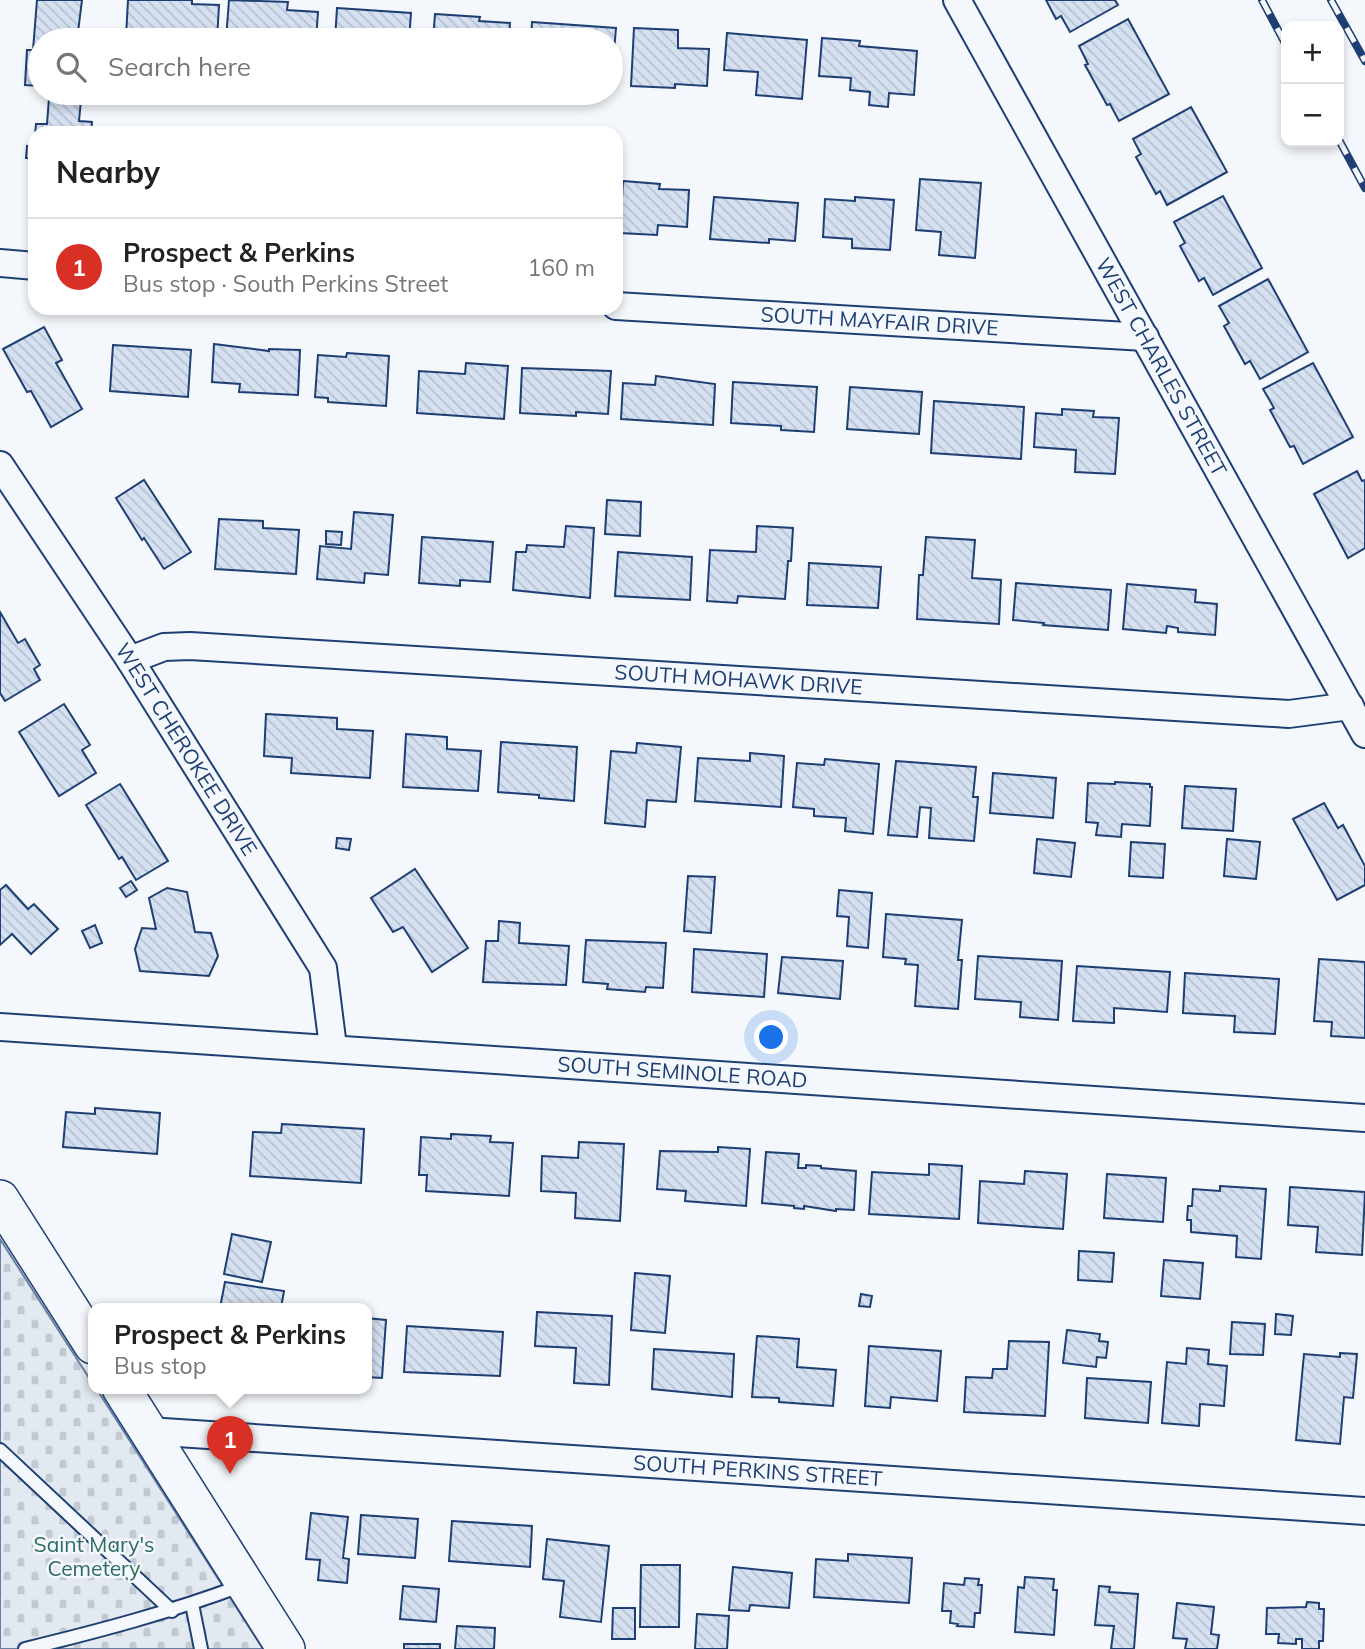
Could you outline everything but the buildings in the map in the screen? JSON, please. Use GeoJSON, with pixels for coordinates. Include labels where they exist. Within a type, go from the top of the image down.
{"type":"FeatureCollection","features":[{"type":"Feature","properties":{"kind":"main road"},"geometry":{"type":"LineString","coordinates":[[0,1199],[88,1337]]}},
{"type":"Feature","properties":{"kind":"main road"},"geometry":{"type":"LineString","coordinates":[[125,1394],[286,1649]]}},
{"type":"Feature","properties":{"kind":"street","name":"WEST CHARLES STREET"},"geometry":{"type":"LineString","coordinates":[[957,0],[1365,734]]}},
{"type":"Feature","properties":{"kind":"street"},"geometry":{"type":"LineString","coordinates":[[0,263],[28,265]]}},
{"type":"Feature","properties":{"kind":"street","name":"SOUTH MAYFAIR DRIVE"},"geometry":{"type":"LineString","coordinates":[[623,306],[1145,337]]}},
{"type":"Feature","properties":{"kind":"street","name":"WEST CHEROKEE DRIVE"},"geometry":{"type":"LineString","coordinates":[[0,465],[130,660],[323,968],[333,1047]]}},
{"type":"Feature","properties":{"kind":"street","name":"SOUTH MOHAWK DRIVE"},"geometry":{"type":"LineString","coordinates":[[130,660],[164,647],[190,646],[1289,714],[1350,706]]}},
{"type":"Feature","properties":{"kind":"street","name":"SOUTH SEMINOLE ROAD"},"geometry":{"type":"LineString","coordinates":[[0,1027],[333,1047],[1365,1118]]}},
{"type":"Feature","properties":{"kind":"street","name":"SOUTH PERKINS STREET"},"geometry":{"type":"LineString","coordinates":[[148,1431],[1365,1511]]}},
{"type":"Feature","properties":{"kind":"lane"},"geometry":{"type":"LineString","coordinates":[[0,1450],[172,1611]]}},
{"type":"Feature","properties":{"kind":"lane"},"geometry":{"type":"LineString","coordinates":[[25,1649],[172,1611],[246,1584]]}},
{"type":"Feature","properties":{"kind":"lane"},"geometry":{"type":"LineString","coordinates":[[192,1604],[201,1649]]}},
{"type":"Feature","properties":{"kind":"green space","name":"Saint Mary's Cemetery"},"geometry":{"type":"Polygon","coordinates":[[[0,1239],[88,1376],[88,1394],[100,1394],[263,1649],[0,1649],[0,1239]]]}},
{"type":"Feature","properties":{"kind":"railway"},"geometry":{"type":"LineString","coordinates":[[1262,0],[1281,36]]}},
{"type":"Feature","properties":{"kind":"railway"},"geometry":{"type":"LineString","coordinates":[[1331,0],[1365,61]]}},
{"type":"Feature","properties":{"kind":"railway"},"geometry":{"type":"LineString","coordinates":[[1343,147],[1365,188]]}},
{"type":"Feature","properties":{"kind":"place","name":"Prospect & Perkins"},"geometry":{"type":"Point","coordinates":[230,1474]}}]}
